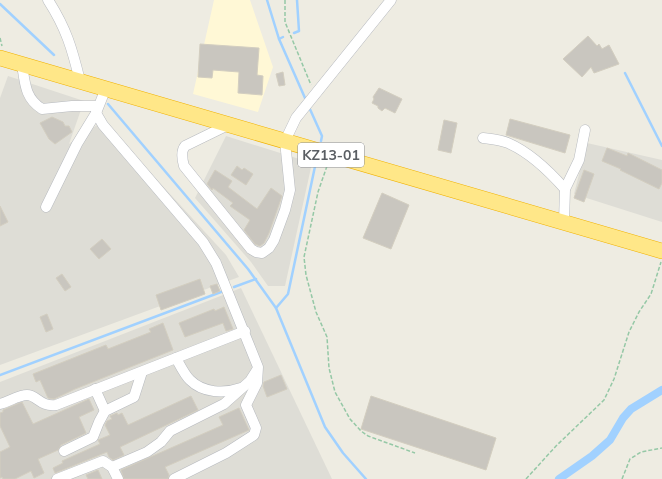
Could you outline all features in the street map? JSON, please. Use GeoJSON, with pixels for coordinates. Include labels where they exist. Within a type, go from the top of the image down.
{"type":"FeatureCollection","features":[{"type":"Feature","properties":{"kind":"highway","name":"KZ13-01"},"geometry":{"type":"LineString","coordinates":[[0,58],[662,251]]}},
{"type":"Feature","properties":{"kind":"street"},"geometry":{"type":"LineString","coordinates":[[48,0],[61,21],[71,46],[80,81]]}},
{"type":"Feature","properties":{"kind":"street"},"geometry":{"type":"LineString","coordinates":[[228,125],[188,144],[183,149],[184,166],[251,249],[262,253],[266,251],[274,240],[285,210],[290,190],[285,141],[296,118],[391,0]]}},
{"type":"Feature","properties":{"kind":"street"},"geometry":{"type":"LineString","coordinates":[[22,64],[25,88],[33,103],[42,109],[72,106],[97,110]]}},
{"type":"Feature","properties":{"kind":"street"},"geometry":{"type":"LineString","coordinates":[[46,207],[77,144],[97,110],[106,88]]}},
{"type":"Feature","properties":{"kind":"street"},"geometry":{"type":"LineString","coordinates":[[97,110],[103,125],[203,242],[216,263],[258,367],[257,383],[246,405],[256,428],[254,435],[226,453],[174,479]]}},
{"type":"Feature","properties":{"kind":"street"},"geometry":{"type":"LineString","coordinates":[[564,222],[565,189],[578,160],[585,130]]}},
{"type":"Feature","properties":{"kind":"street"},"geometry":{"type":"LineString","coordinates":[[484,138],[509,144],[529,156],[550,173],[565,189]]}},
{"type":"Feature","properties":{"kind":"street"},"geometry":{"type":"LineString","coordinates":[[0,404],[25,395],[31,396],[46,405],[56,405],[244,331]]}},
{"type":"Feature","properties":{"kind":"street"},"geometry":{"type":"LineString","coordinates":[[176,358],[190,381],[207,391],[221,391],[241,388]]}},
{"type":"Feature","properties":{"kind":"street"},"geometry":{"type":"LineString","coordinates":[[112,467],[147,452],[161,442],[170,430],[224,404],[250,381],[258,367]]}},
{"type":"Feature","properties":{"kind":"street"},"geometry":{"type":"LineString","coordinates":[[64,451],[93,437],[98,422],[105,410],[134,397],[142,372]]}},
{"type":"Feature","properties":{"kind":"street"},"geometry":{"type":"LineString","coordinates":[[95,389],[105,410]]}},
{"type":"Feature","properties":{"kind":"street"},"geometry":{"type":"LineString","coordinates":[[57,479],[101,461],[106,462],[112,467],[118,479]]}},
{"type":"Feature","properties":{"kind":"path"},"geometry":{"type":"LineString","coordinates":[[285,0],[285,22],[315,95]]}},
{"type":"Feature","properties":{"kind":"path"},"geometry":{"type":"LineString","coordinates":[[332,155],[318,192],[304,257],[306,276],[316,312],[327,337],[329,368],[335,392],[350,419],[361,431],[368,436],[415,453]]}},
{"type":"Feature","properties":{"kind":"path"},"geometry":{"type":"LineString","coordinates":[[526,479],[556,446],[604,400],[614,379],[629,332],[638,312],[651,294],[662,261]]}},
{"type":"Feature","properties":{"kind":"path"},"geometry":{"type":"LineString","coordinates":[[622,479],[630,459],[642,452],[662,448]]}},
{"type":"Feature","properties":{"kind":"shaded area"},"geometry":{"type":"Polygon","coordinates":[[[214,0],[250,0],[273,67],[258,112],[193,94],[214,0]]]}},
{"type":"Feature","properties":{"kind":"shaded area"},"geometry":{"type":"Polygon","coordinates":[[[8,76],[84,101],[69,144],[103,121],[226,255],[239,277],[0,365],[0,98],[8,76]]]}},
{"type":"Feature","properties":{"kind":"shaded area"},"geometry":{"type":"Polygon","coordinates":[[[226,136],[312,163],[285,286],[268,286],[251,262],[195,198],[226,136]]]}},
{"type":"Feature","properties":{"kind":"shaded area"},"geometry":{"type":"Polygon","coordinates":[[[587,143],[662,160],[662,222],[574,194],[587,143]]]}},
{"type":"Feature","properties":{"kind":"shaded area"},"geometry":{"type":"Polygon","coordinates":[[[241,288],[332,479],[0,479],[0,382],[241,288]]]}},
{"type":"Feature","properties":{"kind":"building"},"geometry":{"type":"Polygon","coordinates":[[[588,36],[597,46],[599,44],[602,49],[609,45],[619,64],[594,73],[591,67],[582,77],[563,59],[588,36]]]}},
{"type":"Feature","properties":{"kind":"building"},"geometry":{"type":"Polygon","coordinates":[[[200,44],[259,48],[257,75],[263,76],[262,95],[238,93],[239,72],[213,70],[212,78],[198,77],[200,44]]]}},
{"type":"Feature","properties":{"kind":"building"},"geometry":{"type":"Polygon","coordinates":[[[283,72],[285,85],[279,86],[276,74],[283,72]]]}},
{"type":"Feature","properties":{"kind":"building"},"geometry":{"type":"Polygon","coordinates":[[[379,88],[402,99],[395,113],[385,108],[382,111],[378,108],[378,106],[372,103],[374,99],[373,97],[379,88]]]}},
{"type":"Feature","properties":{"kind":"building"},"geometry":{"type":"Polygon","coordinates":[[[52,117],[63,122],[65,126],[69,126],[72,132],[55,144],[49,139],[40,123],[52,117]]]}},
{"type":"Feature","properties":{"kind":"building"},"geometry":{"type":"Polygon","coordinates":[[[510,119],[570,135],[565,153],[506,135],[510,119]]]}},
{"type":"Feature","properties":{"kind":"building"},"geometry":{"type":"Polygon","coordinates":[[[444,120],[457,123],[451,153],[438,150],[444,120]]]}},
{"type":"Feature","properties":{"kind":"building"},"geometry":{"type":"Polygon","coordinates":[[[607,148],[627,156],[628,153],[662,170],[662,183],[659,189],[602,161],[607,148]]]}},
{"type":"Feature","properties":{"kind":"building"},"geometry":{"type":"Polygon","coordinates":[[[237,166],[242,170],[244,168],[253,174],[246,185],[231,175],[237,166]]]}},
{"type":"Feature","properties":{"kind":"building"},"geometry":{"type":"Polygon","coordinates":[[[215,170],[232,181],[228,187],[257,209],[271,188],[282,196],[269,233],[264,243],[260,246],[255,244],[244,230],[250,220],[230,206],[233,203],[213,188],[212,190],[207,184],[215,170]]]}},
{"type":"Feature","properties":{"kind":"building"},"geometry":{"type":"Polygon","coordinates":[[[584,170],[594,174],[584,202],[574,198],[584,170]]]}},
{"type":"Feature","properties":{"kind":"building"},"geometry":{"type":"Polygon","coordinates":[[[382,193],[409,205],[391,249],[363,238],[382,193]]]}},
{"type":"Feature","properties":{"kind":"building"},"geometry":{"type":"Polygon","coordinates":[[[0,206],[8,222],[0,226],[0,206]]]}},
{"type":"Feature","properties":{"kind":"building"},"geometry":{"type":"Polygon","coordinates":[[[102,239],[111,249],[99,259],[90,249],[102,239]]]}},
{"type":"Feature","properties":{"kind":"building"},"geometry":{"type":"Polygon","coordinates":[[[62,274],[71,287],[65,291],[56,278],[62,274]]]}},
{"type":"Feature","properties":{"kind":"building"},"geometry":{"type":"Polygon","coordinates":[[[200,279],[205,294],[161,310],[156,295],[200,279]]]}},
{"type":"Feature","properties":{"kind":"building"},"geometry":{"type":"Polygon","coordinates":[[[217,284],[220,291],[213,294],[210,286],[217,284]]]}},
{"type":"Feature","properties":{"kind":"building"},"geometry":{"type":"Polygon","coordinates":[[[224,307],[233,329],[226,331],[223,323],[185,337],[179,323],[214,309],[215,311],[224,307]]]}},
{"type":"Feature","properties":{"kind":"building"},"geometry":{"type":"Polygon","coordinates":[[[47,314],[53,329],[46,332],[40,317],[47,314]]]}},
{"type":"Feature","properties":{"kind":"building"},"geometry":{"type":"Polygon","coordinates":[[[163,323],[173,350],[75,389],[54,399],[48,398],[40,380],[36,382],[33,374],[106,345],[108,349],[151,332],[149,329],[163,323]]]}},
{"type":"Feature","properties":{"kind":"building"},"geometry":{"type":"Polygon","coordinates":[[[281,375],[287,389],[267,397],[263,386],[264,382],[281,375]]]}},
{"type":"Feature","properties":{"kind":"building"},"geometry":{"type":"Polygon","coordinates":[[[191,396],[198,410],[120,447],[124,455],[113,460],[109,457],[107,452],[55,473],[53,468],[63,463],[62,461],[100,444],[98,440],[110,435],[105,425],[107,421],[112,419],[110,416],[117,413],[118,415],[122,413],[128,425],[191,396]]]}},
{"type":"Feature","properties":{"kind":"building"},"geometry":{"type":"Polygon","coordinates":[[[371,396],[496,438],[486,470],[361,429],[371,396]]]}},
{"type":"Feature","properties":{"kind":"building"},"geometry":{"type":"Polygon","coordinates":[[[89,399],[94,410],[79,417],[86,433],[61,445],[58,450],[38,459],[44,473],[34,478],[31,471],[15,479],[0,478],[0,452],[10,447],[0,426],[0,413],[3,412],[3,410],[22,402],[33,424],[89,399]]]}},
{"type":"Feature","properties":{"kind":"building"},"geometry":{"type":"Polygon","coordinates":[[[239,408],[249,430],[165,467],[169,475],[168,479],[124,479],[121,470],[223,425],[219,417],[239,408]]]}},
{"type":"Feature","properties":{"kind":"building"},"geometry":{"type":"Polygon","coordinates":[[[98,470],[102,479],[88,479],[86,475],[98,470]]]}},
{"type":"Feature","properties":{"kind":"waterway"},"geometry":{"type":"LineString","coordinates":[[267,0],[279,39],[305,98]]}},
{"type":"Feature","properties":{"kind":"waterway"},"geometry":{"type":"LineString","coordinates":[[294,33],[299,31],[297,0]]}},
{"type":"Feature","properties":{"kind":"waterway"},"geometry":{"type":"LineString","coordinates":[[0,4],[54,55]]}},
{"type":"Feature","properties":{"kind":"waterway"},"geometry":{"type":"LineString","coordinates":[[279,39],[283,37]]}},
{"type":"Feature","properties":{"kind":"waterway"},"geometry":{"type":"LineString","coordinates":[[625,73],[662,146]]}},
{"type":"Feature","properties":{"kind":"waterway"},"geometry":{"type":"LineString","coordinates":[[108,104],[248,269],[276,308],[325,427],[343,453],[366,479]]}},
{"type":"Feature","properties":{"kind":"waterway"},"geometry":{"type":"LineString","coordinates":[[309,107],[322,136],[321,141]]}},
{"type":"Feature","properties":{"kind":"waterway"},"geometry":{"type":"LineString","coordinates":[[276,308],[288,294],[317,157]]}},
{"type":"Feature","properties":{"kind":"waterway"},"geometry":{"type":"LineString","coordinates":[[234,287],[256,279]]}},
{"type":"Feature","properties":{"kind":"waterway"},"geometry":{"type":"LineString","coordinates":[[0,375],[221,292]]}},
{"type":"Feature","properties":{"kind":"waterway"},"geometry":{"type":"LineString","coordinates":[[559,479],[592,456],[610,440],[623,418],[631,409],[662,390]]}}]}
